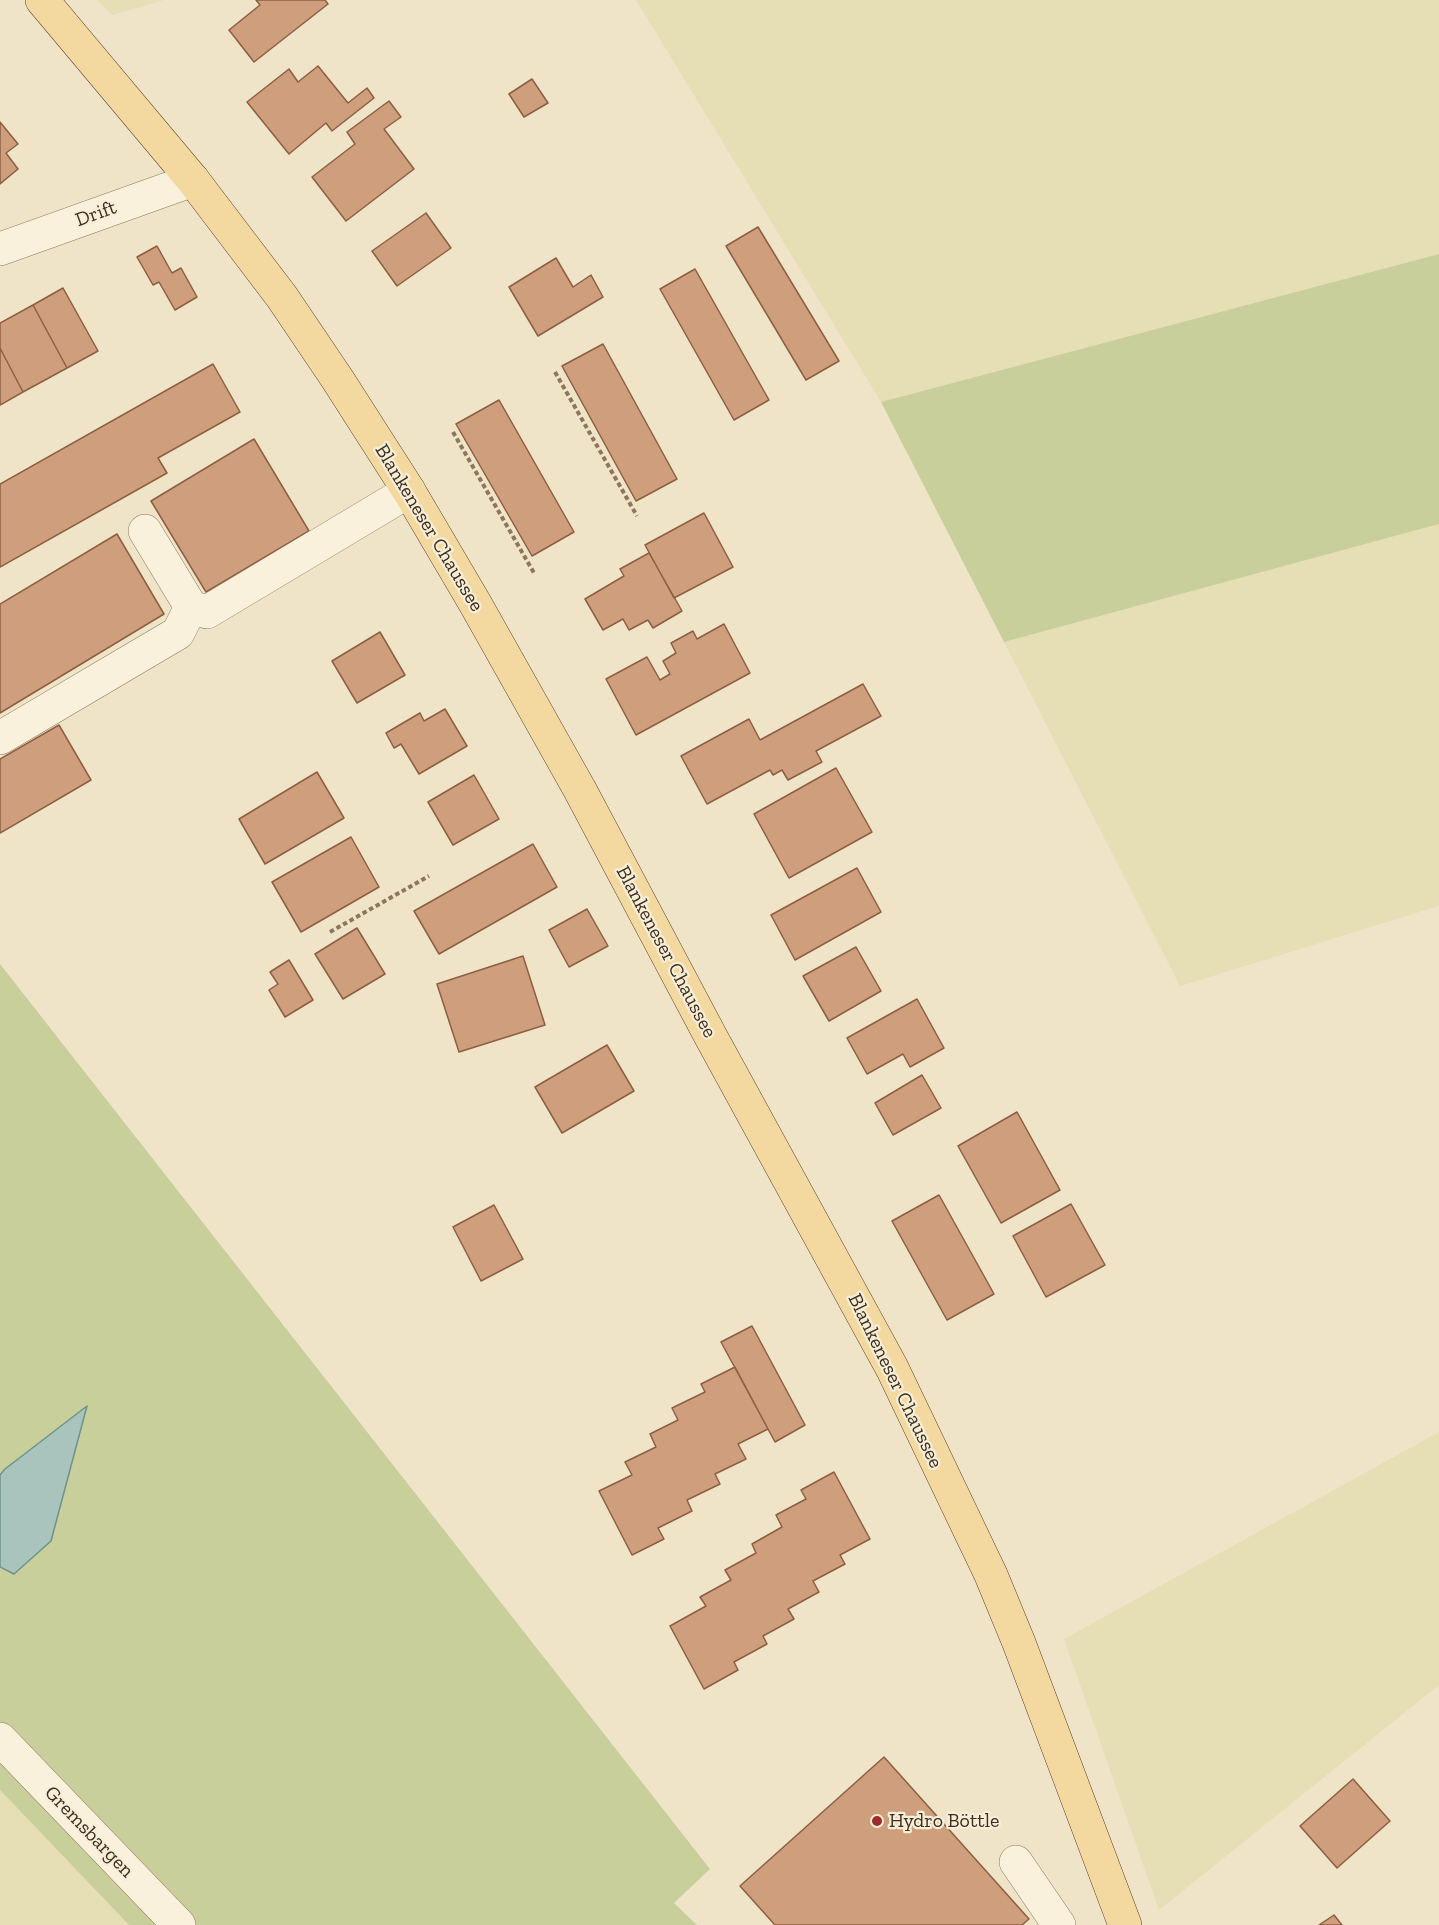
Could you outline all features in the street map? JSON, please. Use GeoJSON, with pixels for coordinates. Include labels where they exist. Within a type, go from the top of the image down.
{"type":"FeatureCollection","features":[{"type":"Feature","properties":{"kind":"main road","name":"Blankeneser Chaussee"},"geometry":{"type":"LineString","coordinates":[[42,0],[193,180],[282,297],[409,491],[476,605],[580,790],[711,1037],[892,1368],[991,1575],[1125,1925]]}},
{"type":"Feature","properties":{"kind":"street","name":"Drift"},"geometry":{"type":"LineString","coordinates":[[0,249],[193,180]]}},
{"type":"Feature","properties":{"kind":"street"},"geometry":{"type":"LineString","coordinates":[[145,531],[191,607],[207,612],[409,491]]}},
{"type":"Feature","properties":{"kind":"street"},"geometry":{"type":"LineString","coordinates":[[0,738],[178,633],[191,607]]}},
{"type":"Feature","properties":{"kind":"street","name":"Gremsbargen"},"geometry":{"type":"LineString","coordinates":[[0,1739],[179,1925]]}},
{"type":"Feature","properties":{"kind":"street"},"geometry":{"type":"LineString","coordinates":[[1016,1862],[1059,1925]]}},
{"type":"Feature","properties":{"kind":"path"},"geometry":{"type":"LineString","coordinates":[[555,372],[637,516]]}},
{"type":"Feature","properties":{"kind":"path"},"geometry":{"type":"LineString","coordinates":[[453,432],[534,573]]}},
{"type":"Feature","properties":{"kind":"path"},"geometry":{"type":"LineString","coordinates":[[330,932],[429,876]]}},
{"type":"Feature","properties":{"kind":"shaded area"},"geometry":{"type":"Polygon","coordinates":[[[97,0],[164,0],[112,15],[97,0]]]}},
{"type":"Feature","properties":{"kind":"shaded area"},"geometry":{"type":"Polygon","coordinates":[[[636,0],[1439,0],[1439,254],[881,402],[636,0]]]}},
{"type":"Feature","properties":{"kind":"shaded area"},"geometry":{"type":"Polygon","coordinates":[[[1439,524],[1439,906],[1180,986],[1004,642],[1439,524]]]}},
{"type":"Feature","properties":{"kind":"shaded area"},"geometry":{"type":"Polygon","coordinates":[[[1439,1432],[1439,1685],[1159,1910],[1064,1639],[1439,1432]]]}},
{"type":"Feature","properties":{"kind":"shaded area"},"geometry":{"type":"Polygon","coordinates":[[[0,1790],[129,1925],[0,1925],[0,1790]]]}},
{"type":"Feature","properties":{"kind":"green space"},"geometry":{"type":"Polygon","coordinates":[[[1439,254],[1439,524],[1004,642],[881,402],[1439,254]]]}},
{"type":"Feature","properties":{"kind":"green space"},"geometry":{"type":"Polygon","coordinates":[[[0,964],[710,1869],[674,1903],[697,1925],[129,1925],[0,1790],[0,964]]]}},
{"type":"Feature","properties":{"kind":"water"},"geometry":{"type":"Polygon","coordinates":[[[87,1406],[51,1541],[14,1574],[0,1567],[0,1475],[87,1406]]]}},
{"type":"Feature","properties":{"kind":"building"},"geometry":{"type":"Polygon","coordinates":[[[256,0],[325,0],[328,4],[254,62],[229,30],[260,5],[256,0]]]}},
{"type":"Feature","properties":{"kind":"building"},"geometry":{"type":"Polygon","coordinates":[[[318,66],[348,103],[367,88],[374,98],[332,131],[326,123],[289,154],[247,102],[289,69],[298,82],[318,66]]]}},
{"type":"Feature","properties":{"kind":"building"},"geometry":{"type":"Polygon","coordinates":[[[532,79],[548,103],[524,117],[509,94],[532,79]]]}},
{"type":"Feature","properties":{"kind":"building"},"geometry":{"type":"Polygon","coordinates":[[[389,101],[401,117],[384,129],[414,169],[346,221],[312,177],[355,144],[347,132],[389,101]]]}},
{"type":"Feature","properties":{"kind":"building"},"geometry":{"type":"Polygon","coordinates":[[[0,122],[18,144],[6,153],[18,169],[0,184],[0,122]]]}},
{"type":"Feature","properties":{"kind":"building"},"geometry":{"type":"Polygon","coordinates":[[[426,213],[451,248],[397,286],[372,251],[426,213]]]}},
{"type":"Feature","properties":{"kind":"building"},"geometry":{"type":"Polygon","coordinates":[[[758,227],[839,361],[806,380],[726,246],[758,227]]]}},
{"type":"Feature","properties":{"kind":"building"},"geometry":{"type":"Polygon","coordinates":[[[157,246],[172,273],[181,268],[197,297],[175,310],[159,282],[153,285],[137,257],[157,246]]]}},
{"type":"Feature","properties":{"kind":"building"},"geometry":{"type":"Polygon","coordinates":[[[556,258],[573,287],[591,275],[603,297],[538,336],[509,287],[556,258]]]}},
{"type":"Feature","properties":{"kind":"building"},"geometry":{"type":"Polygon","coordinates":[[[695,269],[769,400],[734,420],[660,289],[695,269]]]}},
{"type":"Feature","properties":{"kind":"building"},"geometry":{"type":"Polygon","coordinates":[[[63,288],[98,351],[67,368],[33,305],[63,288]]]}},
{"type":"Feature","properties":{"kind":"building"},"geometry":{"type":"Polygon","coordinates":[[[33,305],[67,368],[23,392],[0,348],[0,323],[33,305]]]}},
{"type":"Feature","properties":{"kind":"building"},"geometry":{"type":"Polygon","coordinates":[[[603,344],[677,479],[636,501],[562,366],[603,344]]]}},
{"type":"Feature","properties":{"kind":"building"},"geometry":{"type":"Polygon","coordinates":[[[0,348],[23,392],[0,405],[0,348]]]}},
{"type":"Feature","properties":{"kind":"building"},"geometry":{"type":"Polygon","coordinates":[[[213,364],[240,412],[158,458],[167,473],[0,567],[0,484],[213,364]]]}},
{"type":"Feature","properties":{"kind":"building"},"geometry":{"type":"Polygon","coordinates":[[[499,400],[574,532],[532,556],[456,424],[499,400]]]}},
{"type":"Feature","properties":{"kind":"building"},"geometry":{"type":"Polygon","coordinates":[[[254,439],[309,531],[206,592],[151,501],[254,439]]]}},
{"type":"Feature","properties":{"kind":"building"},"geometry":{"type":"Polygon","coordinates":[[[704,513],[733,567],[674,598],[645,545],[704,513]]]}},
{"type":"Feature","properties":{"kind":"building"},"geometry":{"type":"Polygon","coordinates":[[[117,534],[164,614],[0,713],[0,604],[117,534]]]}},
{"type":"Feature","properties":{"kind":"building"},"geometry":{"type":"Polygon","coordinates":[[[649,553],[682,611],[653,628],[648,620],[629,630],[623,619],[603,630],[585,599],[624,576],[620,569],[649,553]]]}},
{"type":"Feature","properties":{"kind":"building"},"geometry":{"type":"Polygon","coordinates":[[[724,624],[750,673],[636,735],[606,679],[647,657],[660,680],[670,674],[663,661],[676,653],[671,643],[693,631],[697,639],[724,624]]]}},
{"type":"Feature","properties":{"kind":"building"},"geometry":{"type":"Polygon","coordinates":[[[380,632],[405,675],[357,703],[332,661],[380,632]]]}},
{"type":"Feature","properties":{"kind":"building"},"geometry":{"type":"Polygon","coordinates":[[[863,684],[881,716],[816,751],[822,762],[788,780],[782,770],[773,775],[770,770],[707,804],[681,756],[749,719],[760,740],[863,684]]]}},
{"type":"Feature","properties":{"kind":"building"},"geometry":{"type":"Polygon","coordinates":[[[445,709],[467,746],[419,774],[401,744],[394,748],[386,733],[420,713],[424,721],[445,709]]]}},
{"type":"Feature","properties":{"kind":"building"},"geometry":{"type":"Polygon","coordinates":[[[59,725],[91,780],[0,833],[0,759],[59,725]]]}},
{"type":"Feature","properties":{"kind":"building"},"geometry":{"type":"Polygon","coordinates":[[[836,768],[872,832],[789,878],[754,814],[836,768]]]}},
{"type":"Feature","properties":{"kind":"building"},"geometry":{"type":"Polygon","coordinates":[[[317,772],[344,818],[265,864],[239,819],[317,772]]]}},
{"type":"Feature","properties":{"kind":"building"},"geometry":{"type":"Polygon","coordinates":[[[474,775],[499,819],[453,845],[428,802],[474,775]]]}},
{"type":"Feature","properties":{"kind":"building"},"geometry":{"type":"Polygon","coordinates":[[[351,837],[379,887],[301,932],[272,882],[351,837]]]}},
{"type":"Feature","properties":{"kind":"building"},"geometry":{"type":"Polygon","coordinates":[[[533,844],[557,887],[439,954],[414,911],[533,844]]]}},
{"type":"Feature","properties":{"kind":"building"},"geometry":{"type":"Polygon","coordinates":[[[857,868],[881,912],[795,960],[771,915],[857,868]]]}},
{"type":"Feature","properties":{"kind":"building"},"geometry":{"type":"Polygon","coordinates":[[[587,909],[608,946],[569,967],[549,930],[587,909]]]}},
{"type":"Feature","properties":{"kind":"building"},"geometry":{"type":"Polygon","coordinates":[[[357,928],[385,974],[343,999],[315,954],[357,928]]]}},
{"type":"Feature","properties":{"kind":"building"},"geometry":{"type":"Polygon","coordinates":[[[856,947],[881,991],[829,1021],[803,976],[856,947]]]}},
{"type":"Feature","properties":{"kind":"building"},"geometry":{"type":"Polygon","coordinates":[[[523,956],[545,1025],[459,1052],[437,984],[523,956]]]}},
{"type":"Feature","properties":{"kind":"building"},"geometry":{"type":"Polygon","coordinates":[[[289,960],[313,1000],[285,1017],[269,990],[278,984],[270,972],[289,960]]]}},
{"type":"Feature","properties":{"kind":"building"},"geometry":{"type":"Polygon","coordinates":[[[917,999],[944,1048],[910,1067],[903,1054],[867,1074],[847,1038],[917,999]]]}},
{"type":"Feature","properties":{"kind":"building"},"geometry":{"type":"Polygon","coordinates":[[[607,1045],[634,1091],[562,1133],[535,1087],[607,1045]]]}},
{"type":"Feature","properties":{"kind":"building"},"geometry":{"type":"Polygon","coordinates":[[[922,1075],[941,1108],[893,1135],[875,1103],[922,1075]]]}},
{"type":"Feature","properties":{"kind":"building"},"geometry":{"type":"Polygon","coordinates":[[[1017,1112],[1060,1190],[1001,1223],[958,1146],[1017,1112]]]}},
{"type":"Feature","properties":{"kind":"building"},"geometry":{"type":"Polygon","coordinates":[[[939,1195],[994,1294],[947,1320],[892,1221],[939,1195]]]}},
{"type":"Feature","properties":{"kind":"building"},"geometry":{"type":"Polygon","coordinates":[[[1071,1204],[1105,1265],[1046,1297],[1013,1236],[1071,1204]]]}},
{"type":"Feature","properties":{"kind":"building"},"geometry":{"type":"Polygon","coordinates":[[[494,1205],[523,1259],[481,1281],[453,1227],[494,1205]]]}},
{"type":"Feature","properties":{"kind":"building"},"geometry":{"type":"Polygon","coordinates":[[[752,1326],[805,1425],[775,1442],[721,1342],[752,1326]]]}},
{"type":"Feature","properties":{"kind":"building"},"geometry":{"type":"Polygon","coordinates":[[[735,1367],[768,1429],[738,1444],[746,1459],[715,1474],[720,1484],[687,1500],[692,1511],[658,1528],[664,1539],[632,1555],[599,1491],[632,1475],[625,1462],[656,1447],[650,1434],[678,1420],[672,1408],[705,1392],[701,1384],[735,1367]]]}},
{"type":"Feature","properties":{"kind":"building"},"geometry":{"type":"Polygon","coordinates":[[[834,1472],[870,1539],[840,1555],[845,1564],[813,1581],[819,1592],[788,1609],[794,1619],[763,1636],[767,1644],[734,1662],[738,1670],[704,1689],[670,1626],[706,1606],[700,1597],[731,1580],[725,1570],[756,1553],[752,1544],[782,1527],[776,1515],[806,1499],[801,1490],[834,1472]]]}},
{"type":"Feature","properties":{"kind":"building","name":"Hydro Böttle"},"geometry":{"type":"Polygon","coordinates":[[[884,1757],[1029,1919],[1022,1925],[775,1925],[740,1886],[884,1757]]]}},
{"type":"Feature","properties":{"kind":"building"},"geometry":{"type":"Polygon","coordinates":[[[1353,1779],[1390,1821],[1337,1868],[1300,1826],[1353,1779]]]}},
{"type":"Feature","properties":{"kind":"building"},"geometry":{"type":"Polygon","coordinates":[[[1334,1915],[1342,1925],[1319,1925],[1334,1915]]]}},
{"type":"Feature","properties":{"kind":"place","name":"Hydro Böttle"},"geometry":{"type":"Point","coordinates":[877,1821]}}]}
